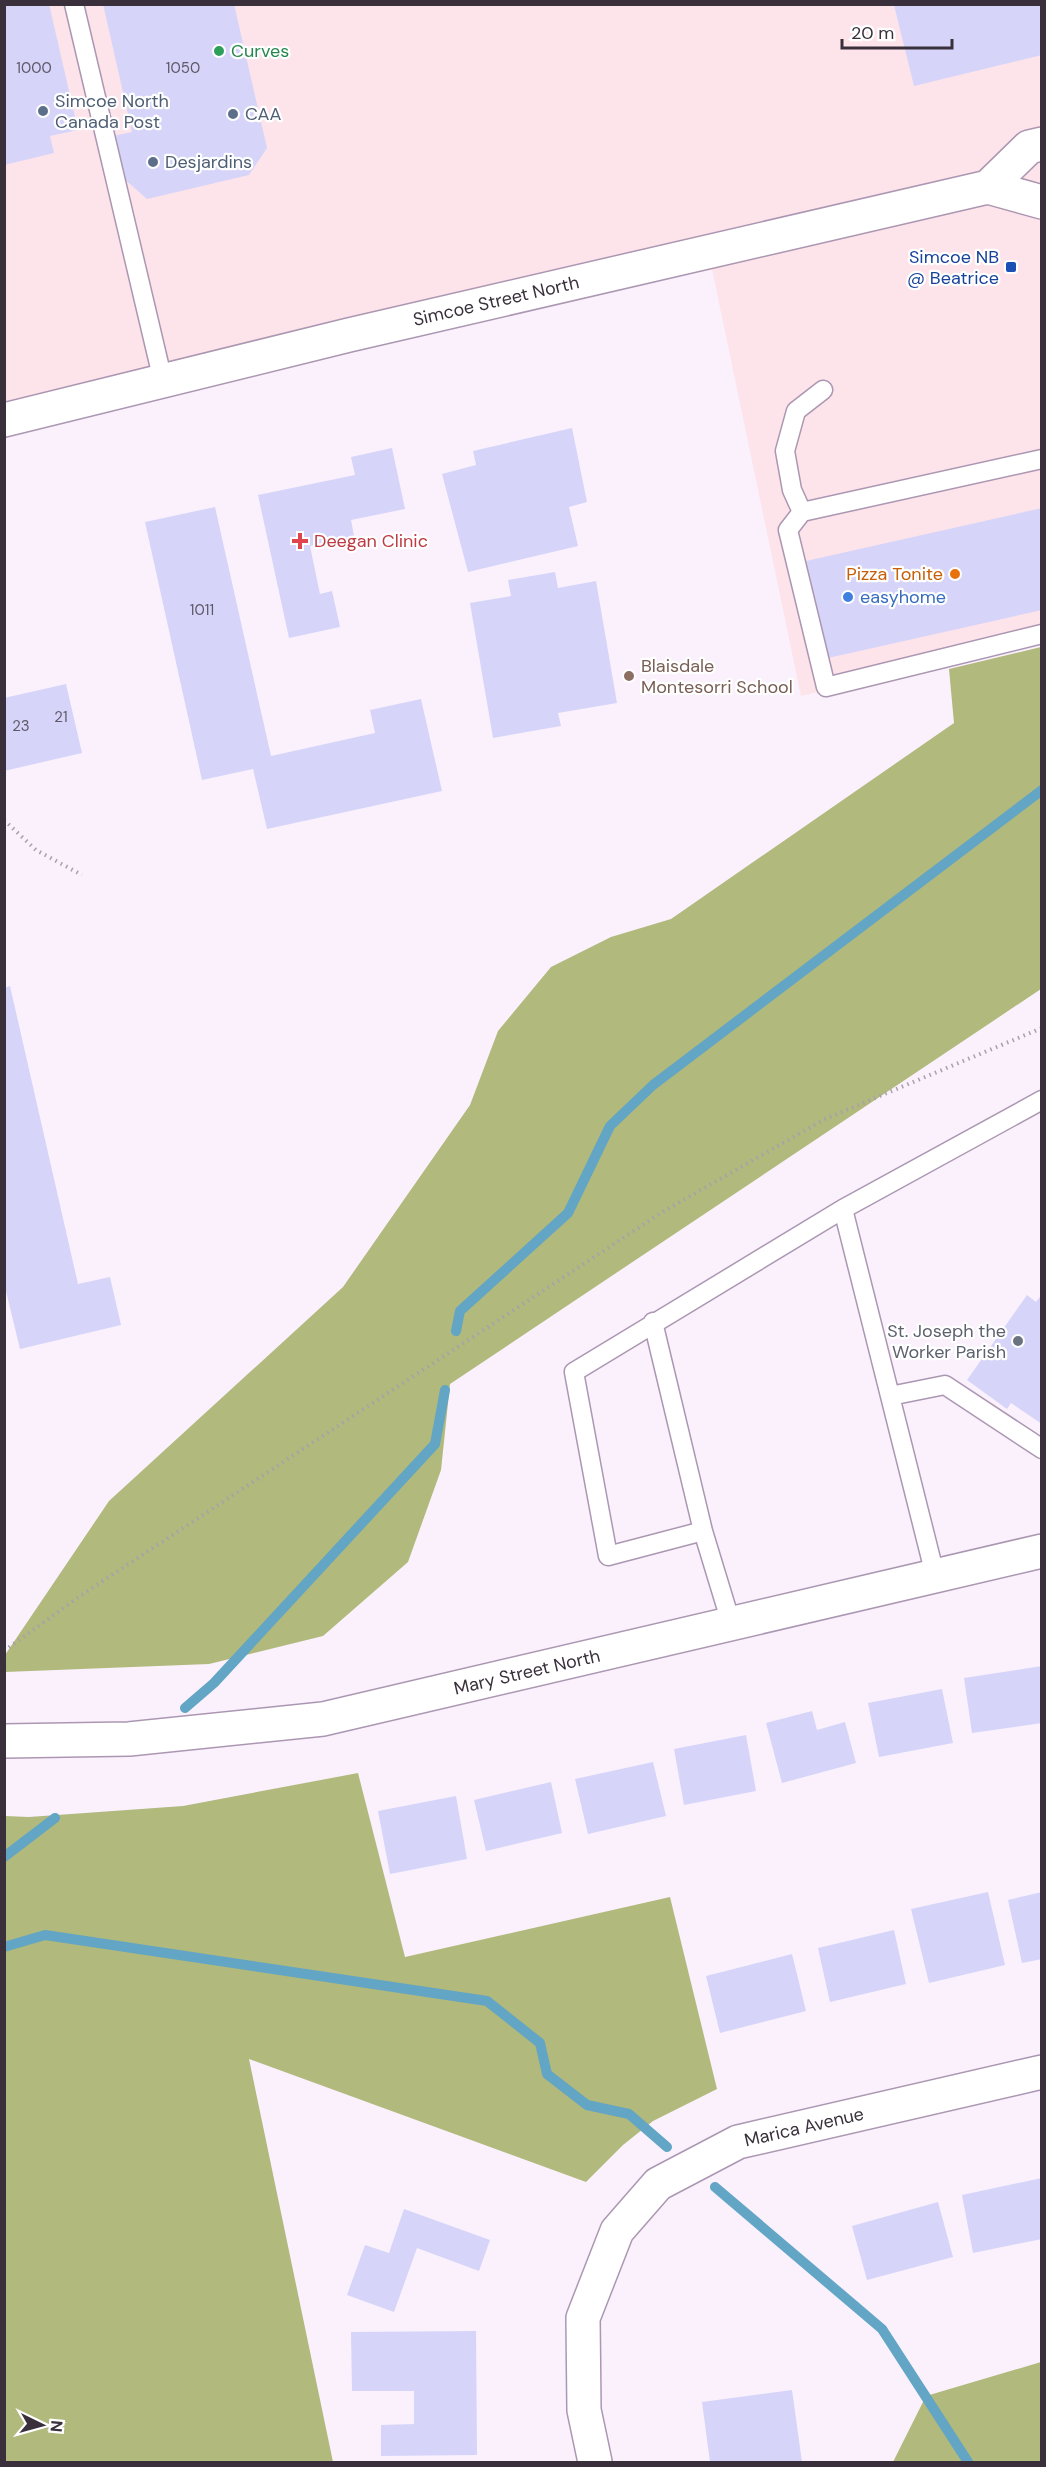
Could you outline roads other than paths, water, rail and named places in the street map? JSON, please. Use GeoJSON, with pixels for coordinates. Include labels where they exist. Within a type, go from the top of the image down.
{"type":"FeatureCollection","features":[{"type":"Feature","properties":{"kind":"street"},"geometry":{"type":"LineString","coordinates":[[988,187],[1029,147],[1041,144]]}},
{"type":"Feature","properties":{"kind":"street","name":"Simcoe Street North"},"geometry":{"type":"LineString","coordinates":[[4,420],[988,187],[1041,202]]}},
{"type":"Feature","properties":{"kind":"street","name":"Mary Street North"},"geometry":{"type":"LineString","coordinates":[[4,1741],[129,1739],[323,1719],[1041,1551]]}},
{"type":"Feature","properties":{"kind":"street","name":"Marica Avenue"},"geometry":{"type":"LineString","coordinates":[[595,2463],[584,2410],[583,2318],[617,2230],[658,2184],[738,2142],[1041,2072]]}},
{"type":"Feature","properties":{"kind":"lane"},"geometry":{"type":"LineString","coordinates":[[74,4],[163,381]]}},
{"type":"Feature","properties":{"kind":"lane"},"geometry":{"type":"LineString","coordinates":[[802,512],[792,490],[785,451],[796,411],[823,390]]}},
{"type":"Feature","properties":{"kind":"lane"},"geometry":{"type":"LineString","coordinates":[[1041,459],[802,512],[788,530],[826,687],[1041,634]]}},
{"type":"Feature","properties":{"kind":"lane"},"geometry":{"type":"LineString","coordinates":[[703,1531],[608,1556],[574,1372],[843,1209],[1041,1100]]}},
{"type":"Feature","properties":{"kind":"lane"},"geometry":{"type":"LineString","coordinates":[[843,1209],[935,1575]]}},
{"type":"Feature","properties":{"kind":"lane"},"geometry":{"type":"LineString","coordinates":[[653,1323],[703,1531],[731,1623]]}},
{"type":"Feature","properties":{"kind":"lane"},"geometry":{"type":"LineString","coordinates":[[890,1396],[945,1385],[1041,1449]]}},
{"type":"Feature","properties":{"kind":"waterway"},"geometry":{"type":"LineString","coordinates":[[456,1331],[460,1311],[568,1213],[610,1126],[653,1085],[1042,790]]}},
{"type":"Feature","properties":{"kind":"waterway"},"geometry":{"type":"LineString","coordinates":[[185,1708],[214,1683],[435,1444],[445,1390]]}},
{"type":"Feature","properties":{"kind":"waterway"},"geometry":{"type":"LineString","coordinates":[[4,1857],[55,1818]]}},
{"type":"Feature","properties":{"kind":"waterway"},"geometry":{"type":"LineString","coordinates":[[4,1947],[45,1935],[487,2001],[540,2043],[547,2074],[587,2105],[629,2114],[667,2147]]}},
{"type":"Feature","properties":{"kind":"waterway"},"geometry":{"type":"LineString","coordinates":[[715,2187],[882,2329],[968,2462]]}},
{"type":"Feature","properties":{"kind":"place","name":"Curves"},"geometry":{"type":"Point","coordinates":[219,51]}},
{"type":"Feature","properties":{"kind":"place","name":"Simcoe North Canada Post"},"geometry":{"type":"Point","coordinates":[43,111]}},
{"type":"Feature","properties":{"kind":"place","name":"CAA"},"geometry":{"type":"Point","coordinates":[233,114]}},
{"type":"Feature","properties":{"kind":"place","name":"Desjardins"},"geometry":{"type":"Point","coordinates":[153,162]}},
{"type":"Feature","properties":{"kind":"place","name":"Simcoe NB @ Beatrice"},"geometry":{"type":"Point","coordinates":[1011,267]}},
{"type":"Feature","properties":{"kind":"place","name":"Deegan Clinic"},"geometry":{"type":"Point","coordinates":[300,541]}},
{"type":"Feature","properties":{"kind":"place","name":"Pizza Tonite"},"geometry":{"type":"Point","coordinates":[955,574]}},
{"type":"Feature","properties":{"kind":"place","name":"easyhome"},"geometry":{"type":"Point","coordinates":[848,597]}},
{"type":"Feature","properties":{"kind":"place","name":"Blaisdale Montesorri School"},"geometry":{"type":"Point","coordinates":[629,676]}},
{"type":"Feature","properties":{"kind":"place","name":"St. Joseph the Worker Parish"},"geometry":{"type":"Point","coordinates":[1018,1341]}}]}
